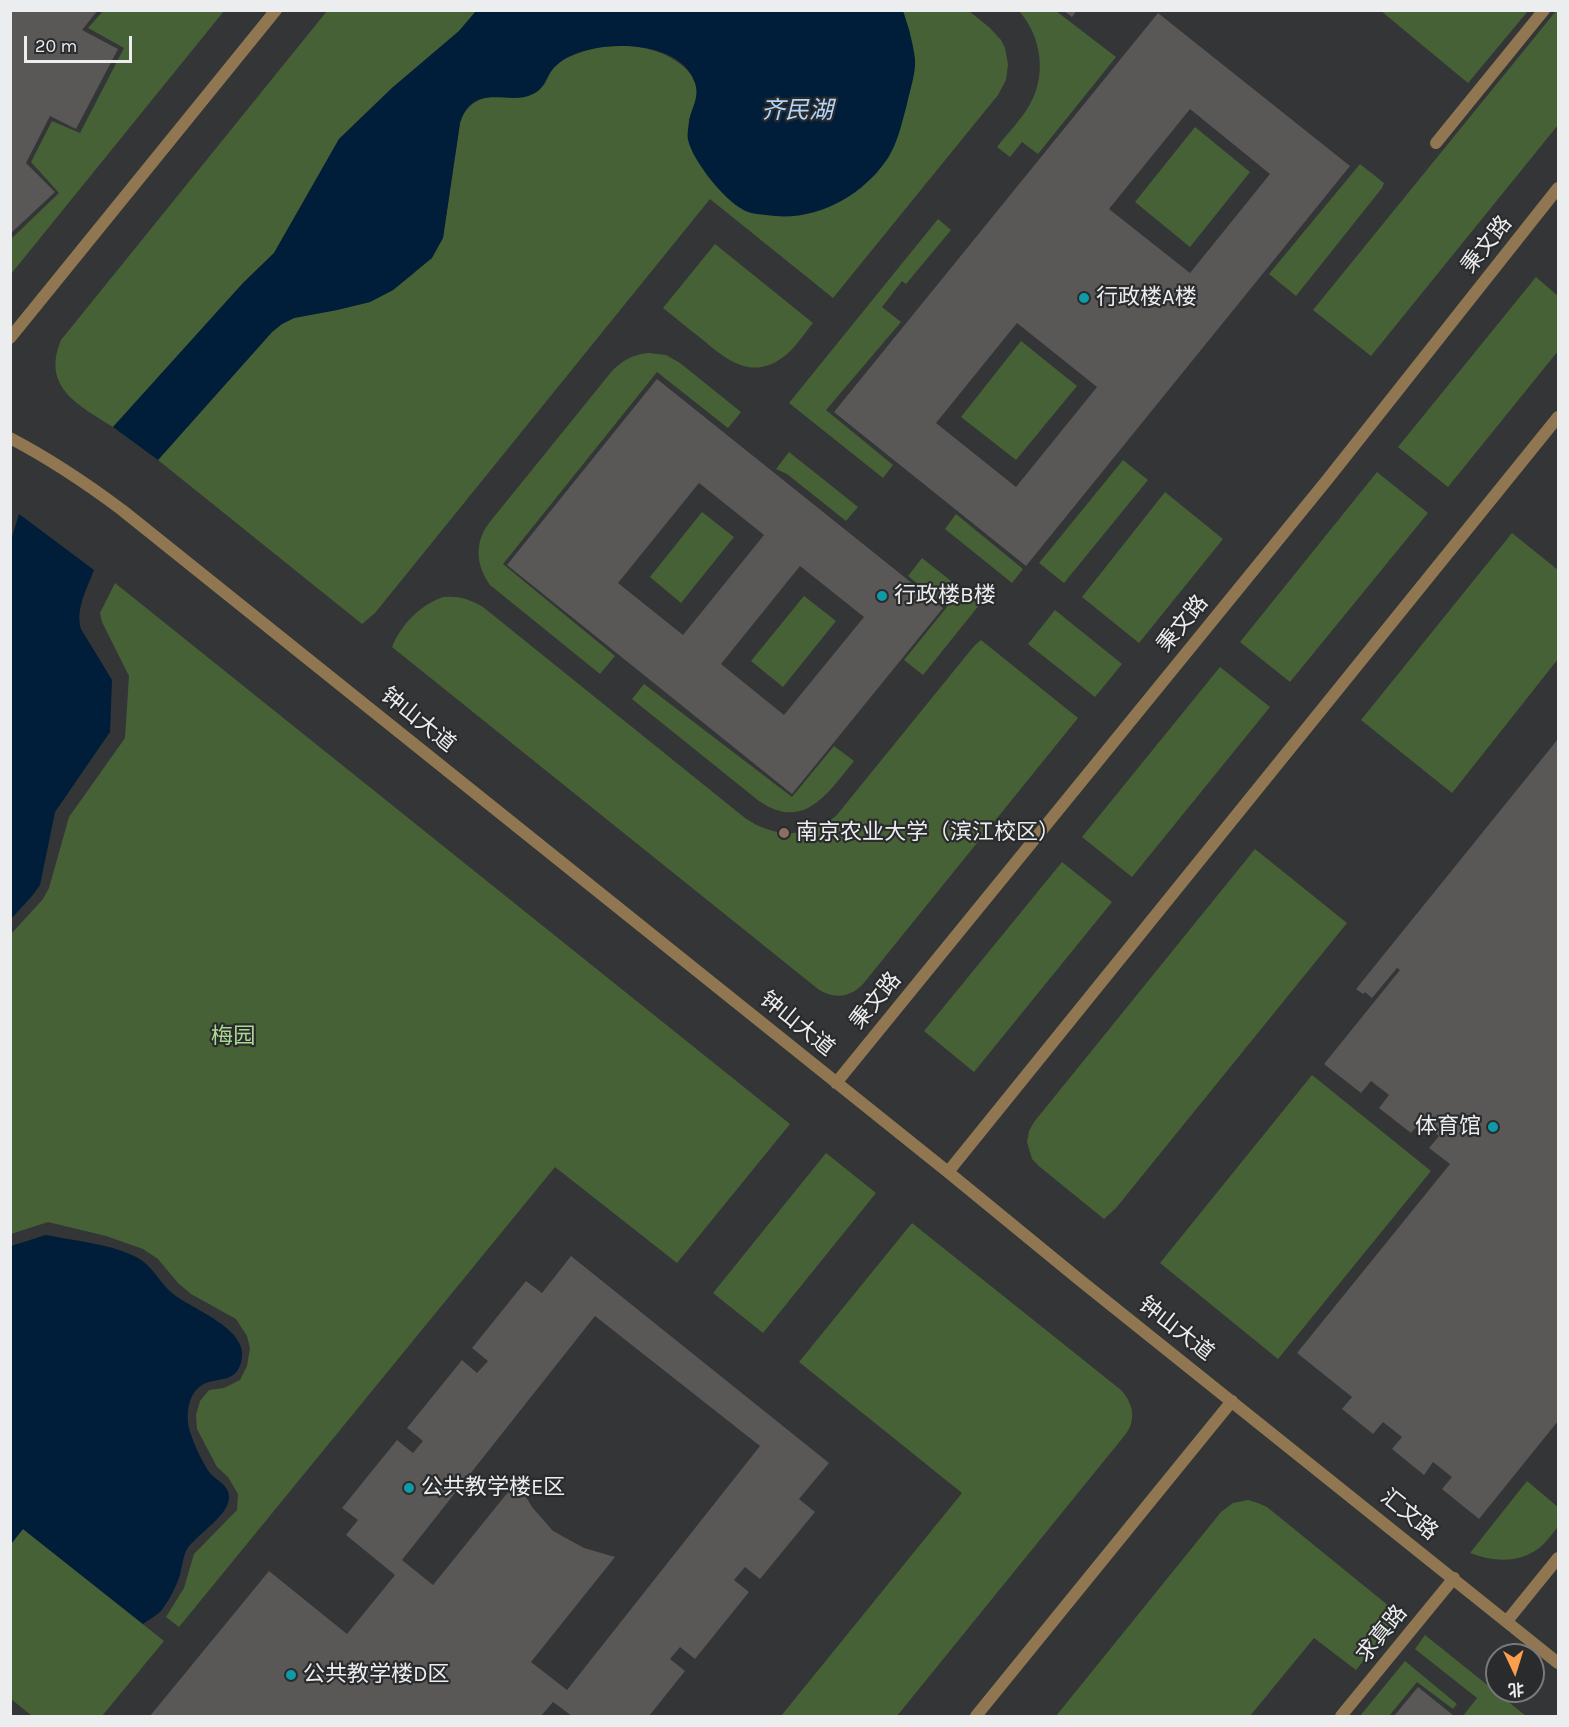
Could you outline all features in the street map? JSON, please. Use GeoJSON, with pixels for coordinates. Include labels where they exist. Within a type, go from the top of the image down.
{"type":"FeatureCollection","features":[{"type":"Feature","properties":{"kind":"lane"},"geometry":{"type":"LineString","coordinates":[[10,338],[276,10]]}},
{"type":"Feature","properties":{"kind":"lane"},"geometry":{"type":"LineString","coordinates":[[1436,143],[1544,10]]}},
{"type":"Feature","properties":{"kind":"lane","name":"秉文路"},"geometry":{"type":"LineString","coordinates":[[836,1083],[1320,489],[1558,188]]}},
{"type":"Feature","properties":{"kind":"lane"},"geometry":{"type":"LineString","coordinates":[[948,1172],[1558,417]]}},
{"type":"Feature","properties":{"kind":"lane","name":"钟山大道"},"geometry":{"type":"LineString","coordinates":[[10,438],[81,480],[134,519],[1232,1401]]}},
{"type":"Feature","properties":{"kind":"lane"},"geometry":{"type":"LineString","coordinates":[[976,1716],[1232,1401]]}},
{"type":"Feature","properties":{"kind":"lane","name":"汇文路"},"geometry":{"type":"LineString","coordinates":[[1232,1401],[1558,1663]]}},
{"type":"Feature","properties":{"kind":"lane"},"geometry":{"type":"LineString","coordinates":[[1507,1621],[1558,1558]]}},
{"type":"Feature","properties":{"kind":"lane","name":"求真路"},"geometry":{"type":"LineString","coordinates":[[1341,1716],[1454,1578]]}},
{"type":"Feature","properties":{"kind":"green space"},"geometry":{"type":"Polygon","coordinates":[[[103,11],[224,11],[11,274],[11,239],[59,193],[31,162],[52,121],[80,133],[124,48],[88,28],[103,11]]]}},
{"type":"Feature","properties":{"kind":"green space"},"geometry":{"type":"Polygon","coordinates":[[[327,11],[476,11],[459,31],[392,88],[339,139],[274,253],[243,283],[113,427],[76,402],[60,383],[56,371],[56,357],[61,340],[327,11]]]}},
{"type":"Feature","properties":{"kind":"green space"},"geometry":{"type":"Polygon","coordinates":[[[903,11],[969,11],[1001,40],[1008,64],[1006,80],[998,95],[833,298],[710,199],[375,613],[362,624],[158,460],[272,332],[282,324],[294,318],[370,302],[393,290],[413,274],[443,238],[460,123],[466,110],[476,102],[495,96],[514,98],[535,92],[543,86],[551,71],[558,64],[581,52],[612,46],[643,48],[672,58],[693,77],[697,95],[689,120],[860,188],[876,174],[889,157],[908,97],[910,33],[903,11]]]}},
{"type":"Feature","properties":{"kind":"green space"},"geometry":{"type":"Polygon","coordinates":[[[1019,11],[1056,11],[1116,57],[1038,154],[1022,142],[1010,157],[997,147],[1029,106],[1035,94],[1040,70],[1033,33],[1019,11]]]}},
{"type":"Feature","properties":{"kind":"green space"},"geometry":{"type":"Polygon","coordinates":[[[1381,11],[1528,11],[1468,83],[1381,11]]]}},
{"type":"Feature","properties":{"kind":"green space"},"geometry":{"type":"Polygon","coordinates":[[[1558,11],[1558,125],[1371,356],[1313,310],[1558,11]]]}},
{"type":"Feature","properties":{"kind":"green space"},"geometry":{"type":"Polygon","coordinates":[[[1195,127],[1250,172],[1190,247],[1135,202],[1195,127]]]}},
{"type":"Feature","properties":{"kind":"green space"},"geometry":{"type":"Polygon","coordinates":[[[1360,164],[1384,183],[1382,188],[1296,296],[1269,274],[1360,164]]]}},
{"type":"Feature","properties":{"kind":"green space"},"geometry":{"type":"Polygon","coordinates":[[[938,219],[951,230],[906,284],[902,281],[882,307],[901,322],[826,410],[893,465],[883,478],[789,403],[938,219]]]}},
{"type":"Feature","properties":{"kind":"green space"},"geometry":{"type":"Polygon","coordinates":[[[715,244],[813,323],[790,351],[771,364],[750,367],[730,360],[663,308],[715,244]]]}},
{"type":"Feature","properties":{"kind":"green space"},"geometry":{"type":"Polygon","coordinates":[[[1536,277],[1558,296],[1558,351],[1448,487],[1398,447],[1536,277]]]}},
{"type":"Feature","properties":{"kind":"green space"},"geometry":{"type":"Polygon","coordinates":[[[1021,341],[1077,386],[1016,460],[961,417],[1021,341]]]}},
{"type":"Feature","properties":{"kind":"green space"},"geometry":{"type":"Polygon","coordinates":[[[649,353],[666,355],[680,363],[741,412],[728,428],[657,372],[503,564],[615,656],[600,674],[490,585],[482,570],[479,546],[489,523],[612,371],[629,358],[649,353]]]}},
{"type":"Feature","properties":{"kind":"green space"},"geometry":{"type":"Polygon","coordinates":[[[789,452],[858,507],[846,521],[787,474],[776,469],[789,452]]]}},
{"type":"Feature","properties":{"kind":"green space"},"geometry":{"type":"Polygon","coordinates":[[[1123,460],[1148,480],[1064,583],[1039,563],[1123,460]]]}},
{"type":"Feature","properties":{"kind":"green space"},"geometry":{"type":"Polygon","coordinates":[[[1377,472],[1428,513],[1290,682],[1240,642],[1377,472]]]}},
{"type":"Feature","properties":{"kind":"green space"},"geometry":{"type":"Polygon","coordinates":[[[1165,492],[1223,539],[1139,643],[1082,597],[1165,492]]]}},
{"type":"Feature","properties":{"kind":"green space"},"geometry":{"type":"Polygon","coordinates":[[[702,512],[734,537],[681,603],[650,577],[702,512]]]}},
{"type":"Feature","properties":{"kind":"green space"},"geometry":{"type":"Polygon","coordinates":[[[956,514],[1023,569],[1012,583],[945,529],[956,514]]]}},
{"type":"Feature","properties":{"kind":"green space"},"geometry":{"type":"Polygon","coordinates":[[[1512,533],[1558,570],[1558,659],[1452,793],[1361,720],[1512,533]]]}},
{"type":"Feature","properties":{"kind":"green space"},"geometry":{"type":"Polygon","coordinates":[[[922,558],[980,604],[923,675],[904,660],[947,607],[908,576],[922,558]]]}},
{"type":"Feature","properties":{"kind":"green space","name":"梅园"},"geometry":{"type":"Polygon","coordinates":[[[115,583],[790,1124],[677,1263],[555,1167],[179,1627],[166,1617],[184,1588],[194,1554],[237,1510],[238,1494],[228,1477],[217,1467],[197,1429],[196,1415],[200,1401],[209,1390],[224,1388],[240,1380],[247,1366],[250,1348],[247,1336],[236,1319],[191,1294],[178,1283],[158,1259],[143,1249],[106,1236],[48,1222],[11,1234],[11,934],[43,899],[49,888],[69,817],[125,738],[129,676],[102,622],[100,613],[115,583]]]}},
{"type":"Feature","properties":{"kind":"green space"},"geometry":{"type":"Polygon","coordinates":[[[804,596],[836,621],[783,687],[751,661],[804,596]]]}},
{"type":"Feature","properties":{"kind":"green space"},"geometry":{"type":"Polygon","coordinates":[[[443,597],[464,599],[483,607],[745,818],[768,830],[802,832],[813,829],[836,816],[981,640],[1078,718],[863,984],[853,992],[835,996],[818,989],[392,647],[412,617],[427,605],[443,597]]]}},
{"type":"Feature","properties":{"kind":"green space"},"geometry":{"type":"Polygon","coordinates":[[[1055,610],[1122,664],[1095,697],[1028,644],[1055,610]]]}},
{"type":"Feature","properties":{"kind":"green space"},"geometry":{"type":"Polygon","coordinates":[[[1220,667],[1270,707],[1132,877],[1082,837],[1220,667]]]}},
{"type":"Feature","properties":{"kind":"green space"},"geometry":{"type":"Polygon","coordinates":[[[644,684],[792,797],[834,746],[854,761],[835,785],[814,805],[789,812],[775,809],[759,801],[632,699],[644,684]]]}},
{"type":"Feature","properties":{"kind":"green space"},"geometry":{"type":"Polygon","coordinates":[[[1255,849],[1347,923],[1116,1208],[1104,1219],[1032,1159],[1027,1142],[1029,1131],[1255,849]]]}},
{"type":"Feature","properties":{"kind":"green space"},"geometry":{"type":"Polygon","coordinates":[[[1062,862],[1112,902],[974,1072],[924,1031],[1062,862]]]}},
{"type":"Feature","properties":{"kind":"green space"},"geometry":{"type":"Polygon","coordinates":[[[1312,1075],[1431,1171],[1278,1359],[1160,1263],[1312,1075]]]}},
{"type":"Feature","properties":{"kind":"green space"},"geometry":{"type":"Polygon","coordinates":[[[826,1153],[876,1193],[763,1333],[713,1293],[826,1153]]]}},
{"type":"Feature","properties":{"kind":"green space"},"geometry":{"type":"Polygon","coordinates":[[[912,1223],[1121,1390],[1131,1406],[1131,1423],[1125,1435],[897,1716],[781,1716],[962,1493],[799,1362],[912,1223]]]}},
{"type":"Feature","properties":{"kind":"green space"},"geometry":{"type":"Polygon","coordinates":[[[1527,1481],[1558,1507],[1559,1522],[1555,1530],[1541,1546],[1523,1557],[1502,1560],[1470,1553],[1527,1481]]]}},
{"type":"Feature","properties":{"kind":"green space"},"geometry":{"type":"Polygon","coordinates":[[[1248,1500],[1267,1507],[1400,1615],[1356,1670],[1314,1638],[1250,1716],[1056,1716],[1221,1512],[1233,1503],[1248,1500]]]}},
{"type":"Feature","properties":{"kind":"green space"},"geometry":{"type":"Polygon","coordinates":[[[23,1529],[164,1641],[102,1716],[32,1716],[11,1699],[10,1544],[23,1529]]]}},
{"type":"Feature","properties":{"kind":"green space"},"geometry":{"type":"Polygon","coordinates":[[[1425,1635],[1485,1683],[1485,1703],[1510,1703],[1526,1716],[1463,1716],[1477,1698],[1415,1649],[1425,1635]]]}},
{"type":"Feature","properties":{"kind":"green space"},"geometry":{"type":"Polygon","coordinates":[[[1405,1661],[1457,1704],[1453,1709],[1417,1682],[1389,1716],[1360,1716],[1405,1661]]]}},
{"type":"Feature","properties":{"kind":"water","name":"齐民湖"},"geometry":{"type":"Polygon","coordinates":[[[476,11],[903,11],[913,46],[915,70],[897,139],[891,153],[876,173],[850,196],[834,205],[801,215],[784,216],[752,213],[740,208],[712,182],[704,171],[691,149],[688,138],[689,122],[696,98],[695,83],[687,69],[674,58],[657,51],[618,46],[581,52],[566,58],[553,68],[537,92],[523,97],[483,98],[474,102],[466,110],[460,123],[443,238],[432,258],[393,290],[370,302],[294,318],[282,324],[272,332],[158,460],[113,427],[243,283],[274,253],[339,139],[392,88],[459,31],[476,11]]]}},
{"type":"Feature","properties":{"kind":"water"},"geometry":{"type":"Polygon","coordinates":[[[19,514],[94,570],[83,599],[80,614],[81,629],[112,680],[110,732],[55,812],[40,885],[11,919],[10,543],[19,514]]]}},
{"type":"Feature","properties":{"kind":"water"},"geometry":{"type":"Polygon","coordinates":[[[46,1235],[113,1248],[140,1259],[172,1293],[229,1330],[238,1340],[242,1351],[238,1370],[230,1377],[204,1384],[194,1392],[188,1410],[189,1428],[195,1444],[210,1473],[227,1489],[228,1504],[219,1518],[187,1549],[172,1594],[159,1613],[143,1624],[23,1529],[11,1544],[11,1246],[46,1235]]]}},
{"type":"Feature","properties":{"kind":"building"},"geometry":{"type":"Polygon","coordinates":[[[10,10],[98,10],[82,30],[118,49],[76,129],[50,116],[26,163],[55,192],[10,234],[10,10]]]}},
{"type":"Feature","properties":{"kind":"building"},"geometry":{"type":"Polygon","coordinates":[[[1063,10],[1077,10],[1072,17],[1063,10]]]}},
{"type":"Feature","properties":{"kind":"building","name":"行政楼A楼"},"geometry":{"type":"Polygon","coordinates":[[[1158,13],[1350,166],[1026,566],[834,412],[1158,13]],[[1190,109],[1109,209],[1190,273],[1270,174],[1190,109]],[[1017,323],[936,423],[1016,487],[1097,387],[1017,323]]]}},
{"type":"Feature","properties":{"kind":"building","name":"行政楼B楼"},"geometry":{"type":"Polygon","coordinates":[[[657,379],[943,608],[792,794],[507,565],[657,379]],[[699,483],[618,583],[683,635],[764,535],[699,483]],[[800,566],[721,664],[784,715],[864,617],[800,566]]]}},
{"type":"Feature","properties":{"kind":"building","name":"体育馆"},"geometry":{"type":"Polygon","coordinates":[[[1558,739],[1558,1421],[1479,1519],[1442,1489],[1452,1477],[1433,1462],[1424,1475],[1392,1449],[1402,1437],[1383,1422],[1373,1434],[1342,1409],[1352,1397],[1297,1353],[1450,1164],[1429,1148],[1439,1136],[1421,1121],[1411,1133],[1379,1108],[1389,1095],[1371,1081],[1361,1093],[1324,1064],[1400,970],[1397,968],[1372,998],[1356,989],[1558,739]]]}},
{"type":"Feature","properties":{"kind":"building","name":"公共教学楼E区"},"geometry":{"type":"Polygon","coordinates":[[[571,1256],[829,1463],[799,1499],[815,1512],[760,1579],[745,1567],[734,1580],[749,1592],[695,1659],[680,1647],[670,1659],[685,1671],[649,1716],[572,1716],[553,1702],[541,1716],[150,1716],[269,1571],[347,1634],[395,1575],[346,1535],[358,1520],[342,1508],[397,1440],[413,1453],[423,1441],[407,1428],[462,1360],[477,1373],[488,1361],[472,1348],[526,1281],[542,1293],[571,1256]],[[595,1316],[402,1560],[433,1585],[517,1481],[532,1507],[553,1531],[584,1548],[615,1557],[531,1662],[567,1690],[760,1446],[595,1316]]]}},
{"type":"Feature","properties":{"kind":"building"},"geometry":{"type":"Polygon","coordinates":[[[1418,1687],[1454,1716],[1394,1716],[1418,1687]]]}},
{"type":"Feature","properties":{"kind":"place","name":"行政楼A楼"},"geometry":{"type":"Point","coordinates":[1084,298]}},
{"type":"Feature","properties":{"kind":"place","name":"行政楼B楼"},"geometry":{"type":"Point","coordinates":[882,596]}},
{"type":"Feature","properties":{"kind":"place","name":"南京农业大学（滨江校区）"},"geometry":{"type":"Point","coordinates":[784,833]}},
{"type":"Feature","properties":{"kind":"place","name":"体育馆"},"geometry":{"type":"Point","coordinates":[1493,1127]}},
{"type":"Feature","properties":{"kind":"place","name":"公共教学楼E区"},"geometry":{"type":"Point","coordinates":[409,1488]}},
{"type":"Feature","properties":{"kind":"place","name":"公共教学楼D区"},"geometry":{"type":"Point","coordinates":[291,1675]}}]}
